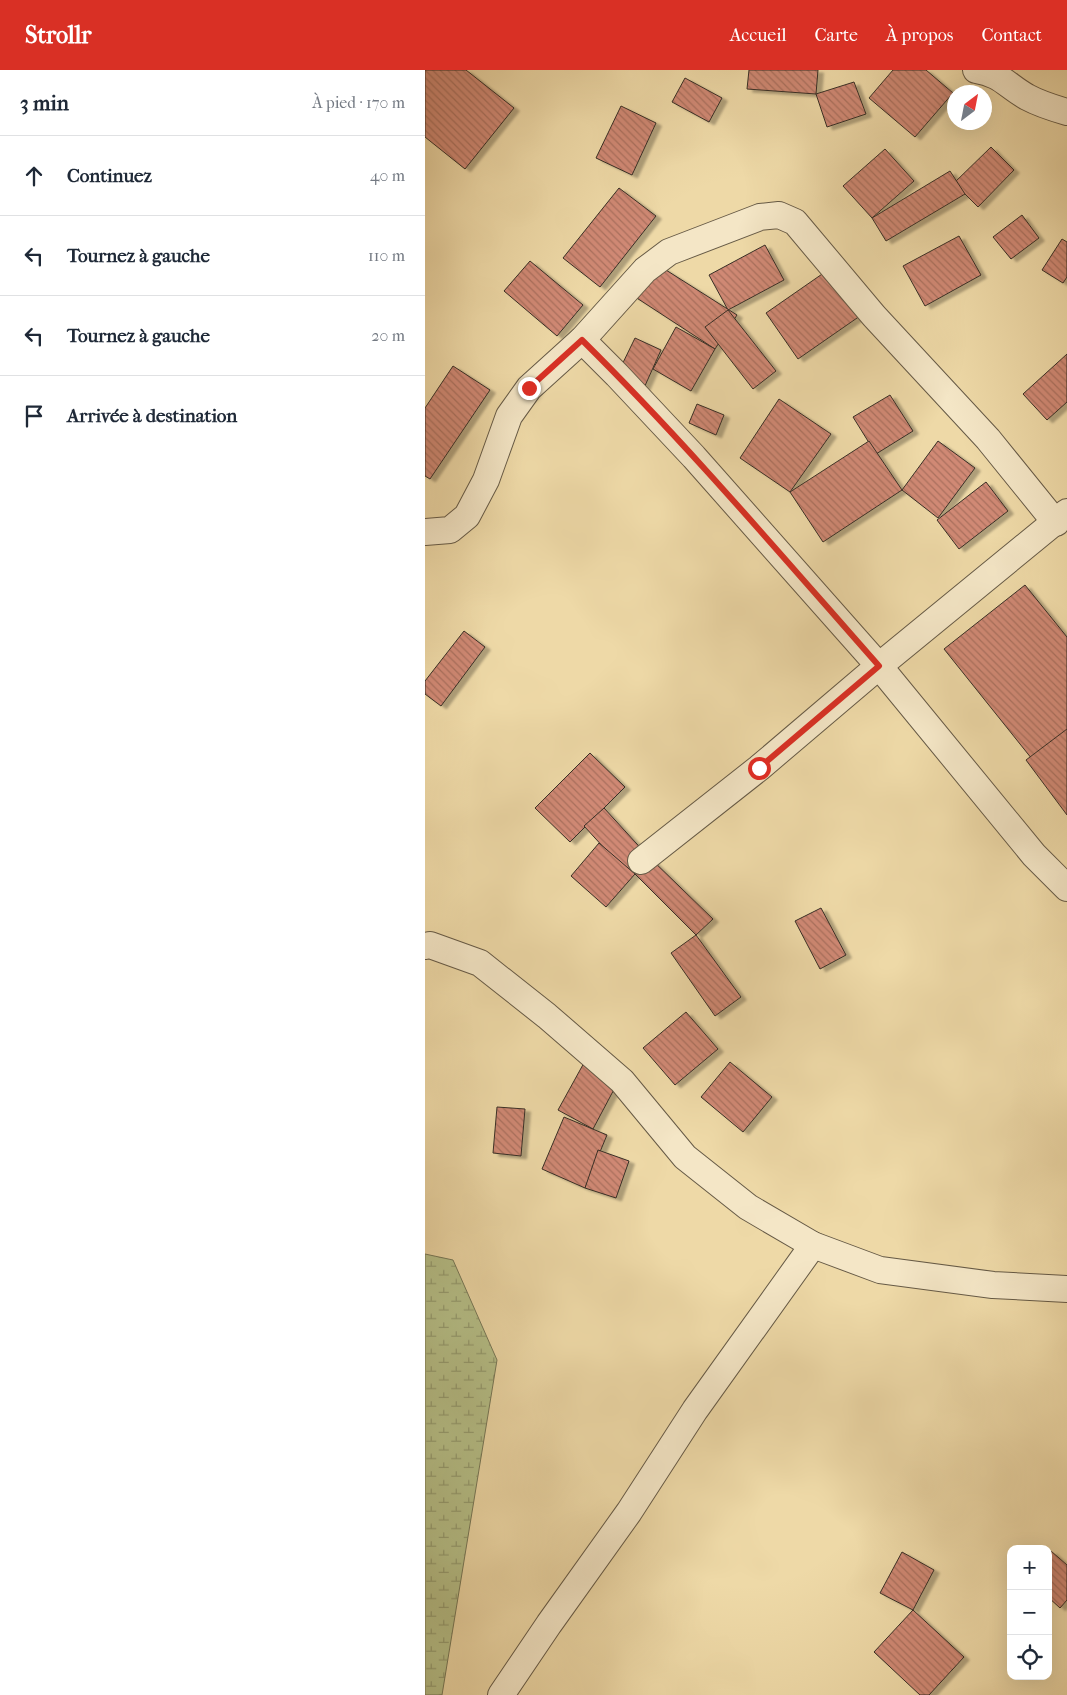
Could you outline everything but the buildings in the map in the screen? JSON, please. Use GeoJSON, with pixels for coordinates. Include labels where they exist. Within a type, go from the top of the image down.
{"type":"FeatureCollection","features":[{"type":"Feature","properties":{"kind":"street"},"geometry":{"type":"LineString","coordinates":[[976,70],[993,73],[1025,96],[1048,107],[1067,112]]}},
{"type":"Feature","properties":{"kind":"street"},"geometry":{"type":"LineString","coordinates":[[425,532],[450,530],[467,516],[486,480],[509,416],[529,388],[582,340],[645,270],[669,252],[760,218],[779,214],[795,222],[874,316],[1061,518],[879,666],[759,768],[641,861]]}},
{"type":"Feature","properties":{"kind":"street"},"geometry":{"type":"LineString","coordinates":[[582,340],[694,457],[879,666],[1034,855],[1067,888]]}},
{"type":"Feature","properties":{"kind":"street"},"geometry":{"type":"LineString","coordinates":[[425,946],[430,945],[480,963],[547,1016],[622,1082],[685,1157],[747,1207],[813,1245],[881,1270],[993,1285],[1067,1289]]}},
{"type":"Feature","properties":{"kind":"street"},"geometry":{"type":"LineString","coordinates":[[501,1695],[629,1512],[695,1410],[813,1245]]}},
{"type":"Feature","properties":{"kind":"green space"},"geometry":{"type":"Polygon","coordinates":[[[425,1254],[453,1260],[497,1360],[442,1695],[425,1695],[425,1254]]]}},
{"type":"Feature","properties":{"kind":"route"},"geometry":{"type":"LineString","coordinates":[[529,388],[582,340],[694,457],[879,666],[759,768]]}}]}
